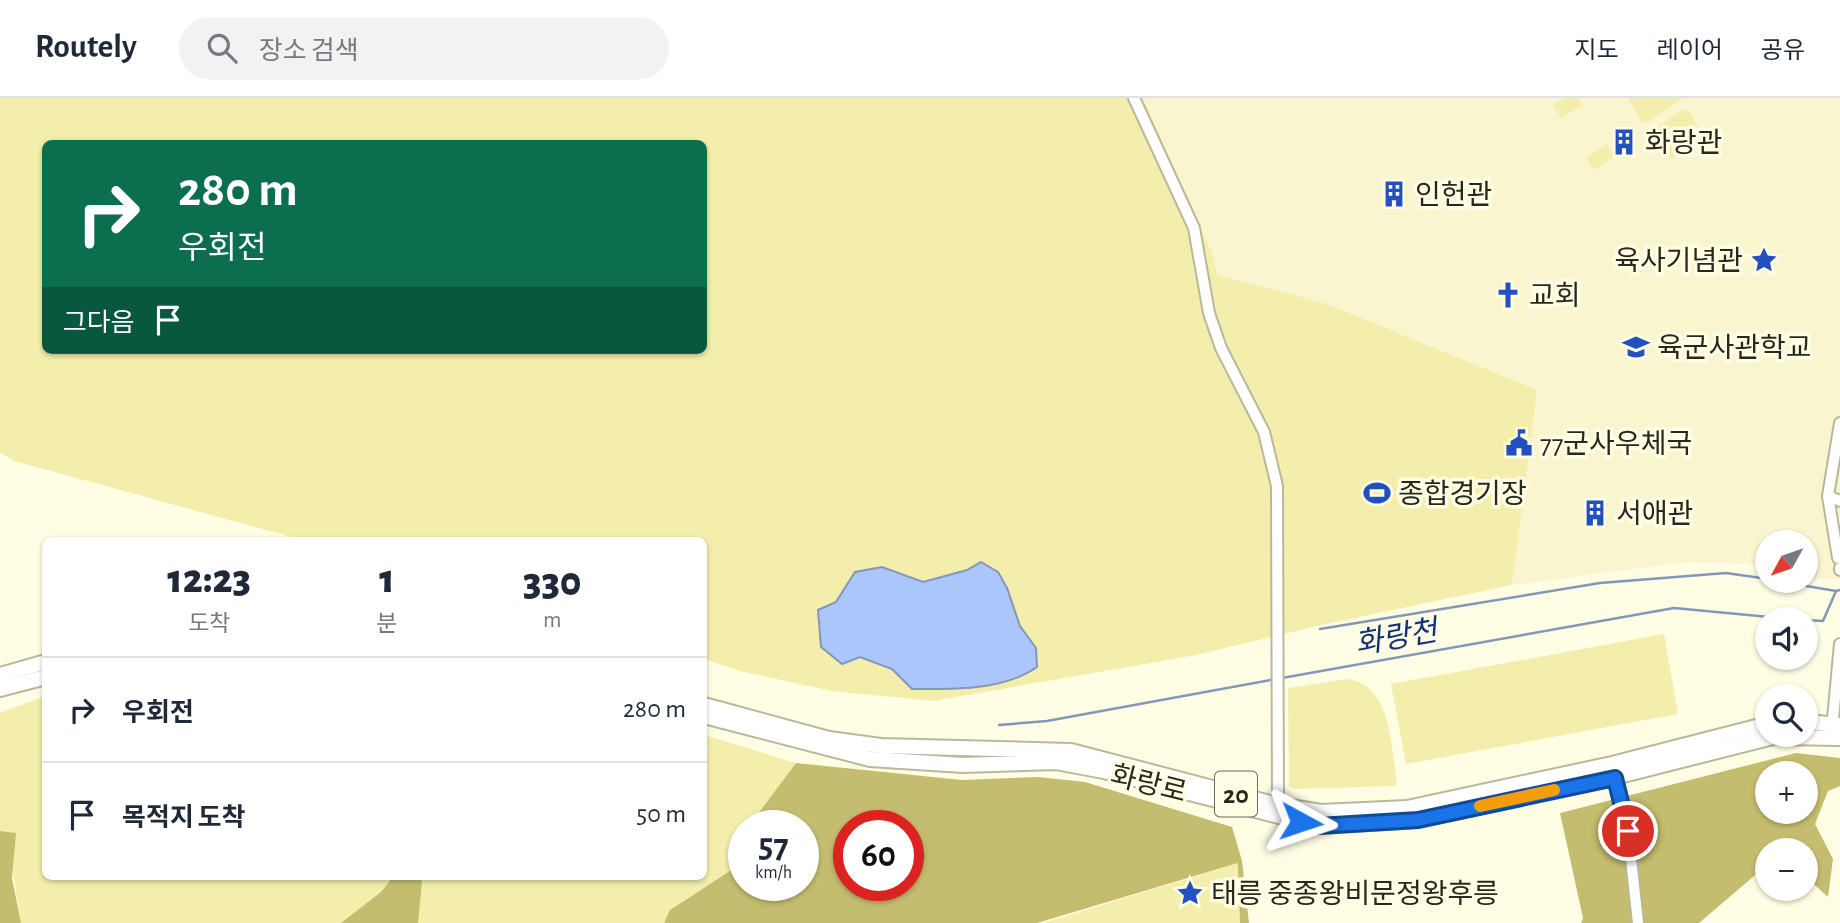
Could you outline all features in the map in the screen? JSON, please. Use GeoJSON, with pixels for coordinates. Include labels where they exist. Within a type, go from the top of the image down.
{"type":"FeatureCollection","features":[{"type":"Feature","properties":{"kind":"main road"},"geometry":{"type":"LineString","coordinates":[[0,674],[42,663]]}},
{"type":"Feature","properties":{"kind":"main road"},"geometry":{"type":"LineString","coordinates":[[0,689],[42,678]]}},
{"type":"Feature","properties":{"kind":"main road"},"geometry":{"type":"LineString","coordinates":[[0,697],[42,678]]}},
{"type":"Feature","properties":{"kind":"main road","name":"화랑로"},"geometry":{"type":"LineString","coordinates":[[707,706],[829,738],[881,746],[1071,751],[1278,810]]}},
{"type":"Feature","properties":{"kind":"main road","name":"화랑로"},"geometry":{"type":"LineString","coordinates":[[707,717],[870,759],[963,765],[1056,762],[1278,810],[1321,812],[1407,808],[1614,771],[1773,737],[1836,731]]}},
{"type":"Feature","properties":{"kind":"main road"},"geometry":{"type":"LineString","coordinates":[[1818,726],[1836,731]]}},
{"type":"Feature","properties":{"kind":"main road","name":"화랑로"},"geometry":{"type":"LineString","coordinates":[[1614,771],[1755,728]]}},
{"type":"Feature","properties":{"kind":"street"},"geometry":{"type":"LineString","coordinates":[[1134,98],[1194,228],[1209,313],[1221,348],[1264,432],[1277,486],[1278,810]]}},
{"type":"Feature","properties":{"kind":"street"},"geometry":{"type":"LineString","coordinates":[[1840,423],[1828,496],[1840,566]]}},
{"type":"Feature","properties":{"kind":"street"},"geometry":{"type":"LineString","coordinates":[[1828,496],[1840,502]]}},
{"type":"Feature","properties":{"kind":"street"},"geometry":{"type":"LineString","coordinates":[[1836,731],[1840,644]]}},
{"type":"Feature","properties":{"kind":"street"},"geometry":{"type":"LineString","coordinates":[[1614,771],[1628,831],[1638,923]]}},
{"type":"Feature","properties":{"kind":"shaded area"},"geometry":{"type":"Polygon","coordinates":[[[0,98],[1143,98],[1212,253],[1218,275],[1327,304],[1537,390],[1512,585],[1312,627],[1196,655],[933,701],[832,691],[740,671],[707,660],[707,537],[291,537],[15,461],[0,453],[0,98]]]}},
{"type":"Feature","properties":{"kind":"shaded area","name":"육군사관학교"},"geometry":{"type":"Polygon","coordinates":[[[1143,98],[1840,98],[1840,579],[1818,579],[1818,530],[1755,530],[1755,564],[1686,562],[1512,585],[1537,390],[1327,304],[1218,275],[1212,253],[1143,98]]]}},
{"type":"Feature","properties":{"kind":"shaded area"},"geometry":{"type":"Polygon","coordinates":[[[1565,98],[1578,98],[1583,105],[1561,118],[1553,105],[1565,98]]]}},
{"type":"Feature","properties":{"kind":"shaded area"},"geometry":{"type":"Polygon","coordinates":[[[1628,98],[1682,99],[1646,123],[1641,121],[1628,98]]]}},
{"type":"Feature","properties":{"kind":"shaded area"},"geometry":{"type":"Polygon","coordinates":[[[1683,110],[1690,112],[1703,138],[1669,159],[1664,159],[1650,132],[1683,110]]]}},
{"type":"Feature","properties":{"kind":"shaded area"},"geometry":{"type":"Polygon","coordinates":[[[1607,144],[1615,157],[1593,170],[1586,157],[1607,144]]]}},
{"type":"Feature","properties":{"kind":"shaded area"},"geometry":{"type":"Polygon","coordinates":[[[1664,634],[1678,714],[1406,764],[1391,684],[1664,634]]]}},
{"type":"Feature","properties":{"kind":"shaded area"},"geometry":{"type":"Polygon","coordinates":[[[1347,679],[1362,684],[1373,693],[1381,705],[1387,720],[1397,782],[1394,786],[1294,789],[1289,786],[1288,688],[1347,679]]]}},
{"type":"Feature","properties":{"kind":"shaded area"},"geometry":{"type":"Polygon","coordinates":[[[42,697],[42,880],[707,880],[707,736],[796,763],[768,810],[728,810],[728,873],[681,902],[664,923],[21,923],[7,832],[0,831],[0,713],[42,697]]]}},
{"type":"Feature","properties":{"kind":"shaded area"},"geometry":{"type":"Polygon","coordinates":[[[1796,753],[1840,758],[1840,786],[1828,791],[1818,816],[1818,761],[1765,761],[1796,753]]]}},
{"type":"Feature","properties":{"kind":"shaded area"},"geometry":{"type":"Polygon","coordinates":[[[796,763],[962,780],[1038,777],[1085,782],[1232,827],[1242,861],[1249,923],[1240,923],[1238,863],[1037,923],[664,923],[670,910],[728,872],[728,901],[819,901],[819,810],[761,810],[796,763]]]}},
{"type":"Feature","properties":{"kind":"shaded area"},"geometry":{"type":"Polygon","coordinates":[[[1755,763],[1755,824],[1815,824],[1833,859],[1828,897],[1818,888],[1818,838],[1755,838],[1755,875],[1699,923],[1581,923],[1583,918],[1560,813],[1755,763]]]}},
{"type":"Feature","properties":{"kind":"shaded area"},"geometry":{"type":"Polygon","coordinates":[[[0,831],[16,833],[12,878],[21,923],[0,923],[0,831]]]}},
{"type":"Feature","properties":{"kind":"shaded area","name":"태릉 중종왕비문정왕후릉"},"geometry":{"type":"Polygon","coordinates":[[[1239,863],[1240,923],[1043,923],[1239,863]]]}},
{"type":"Feature","properties":{"kind":"shaded area"},"geometry":{"type":"Polygon","coordinates":[[[391,880],[421,880],[418,923],[341,923],[381,892],[391,880]]]}},
{"type":"Feature","properties":{"kind":"water"},"geometry":{"type":"Polygon","coordinates":[[[981,562],[998,572],[1007,588],[1020,626],[1036,648],[1037,667],[1024,675],[1009,681],[977,687],[912,689],[892,669],[860,657],[842,664],[821,647],[818,610],[836,602],[855,572],[882,567],[923,582],[967,570],[981,562]]]}},
{"type":"Feature","properties":{"kind":"waterway"},"geometry":{"type":"LineString","coordinates":[[1320,629],[1600,583],[1726,573],[1755,577]]}},
{"type":"Feature","properties":{"kind":"waterway"},"geometry":{"type":"LineString","coordinates":[[1818,588],[1836,591]]}},
{"type":"Feature","properties":{"kind":"waterway","name":"화랑천"},"geometry":{"type":"LineString","coordinates":[[1818,621],[1823,621],[1836,591],[1840,590]]}},
{"type":"Feature","properties":{"kind":"waterway","name":"화랑천"},"geometry":{"type":"LineString","coordinates":[[1282,678],[1674,608],[1755,616]]}},
{"type":"Feature","properties":{"kind":"waterway","name":"화랑천"},"geometry":{"type":"LineString","coordinates":[[999,725],[1047,721],[1276,679]]}},
{"type":"Feature","properties":{"kind":"slow traffic"},"geometry":{"type":"LineString","coordinates":[[1480,806],[1554,790]]}},
{"type":"Feature","properties":{"kind":"place","name":"화랑관"},"geometry":{"type":"Point","coordinates":[1624,142]}},
{"type":"Feature","properties":{"kind":"place","name":"인헌관"},"geometry":{"type":"Point","coordinates":[1394,194]}},
{"type":"Feature","properties":{"kind":"place","name":"육사기념관"},"geometry":{"type":"Point","coordinates":[1764,260]}},
{"type":"Feature","properties":{"kind":"place","name":"교회"},"geometry":{"type":"Point","coordinates":[1508,295]}},
{"type":"Feature","properties":{"kind":"place","name":"육군사관학교"},"geometry":{"type":"Point","coordinates":[1636,347]}},
{"type":"Feature","properties":{"kind":"place","name":"77군사우체국"},"geometry":{"type":"Point","coordinates":[1519,443]}},
{"type":"Feature","properties":{"kind":"place","name":"종합경기장"},"geometry":{"type":"Point","coordinates":[1377,493]}},
{"type":"Feature","properties":{"kind":"place","name":"서애관"},"geometry":{"type":"Point","coordinates":[1595,513]}},
{"type":"Feature","properties":{"kind":"place","name":"태릉 중종왕비문정왕후릉"},"geometry":{"type":"Point","coordinates":[1190,893]}},
{"type":"Feature","properties":{"kind":"route"},"geometry":{"type":"LineString","coordinates":[[1301,822],[1318,826],[1418,820],[1615,778],[1628,831]]}}]}
